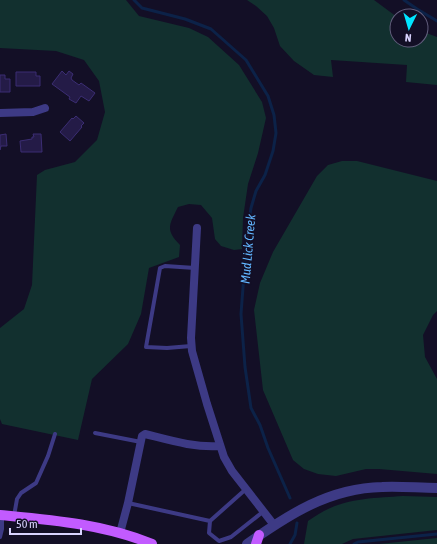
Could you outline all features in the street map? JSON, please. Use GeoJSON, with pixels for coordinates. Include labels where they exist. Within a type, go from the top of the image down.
{"type":"FeatureCollection","features":[{"type":"Feature","properties":{"kind":"main road"},"geometry":{"type":"LineString","coordinates":[[1,515],[88,525],[120,533],[147,543]]}},
{"type":"Feature","properties":{"kind":"street"},"geometry":{"type":"LineString","coordinates":[[0,113],[33,112],[45,108]]}},
{"type":"Feature","properties":{"kind":"street"},"geometry":{"type":"LineString","coordinates":[[197,228],[191,338],[207,404],[220,446],[232,471],[264,511],[280,521]]}},
{"type":"Feature","properties":{"kind":"street"},"geometry":{"type":"LineString","coordinates":[[120,533],[142,436],[145,434],[198,446],[220,446]]}},
{"type":"Feature","properties":{"kind":"street"},"geometry":{"type":"LineString","coordinates":[[247,544],[258,540],[280,521],[298,510],[340,494],[381,487],[437,488]]}},
{"type":"Feature","properties":{"kind":"lane"},"geometry":{"type":"LineString","coordinates":[[192,346],[167,348],[146,347],[160,268],[165,266],[195,268]]}},
{"type":"Feature","properties":{"kind":"lane"},"geometry":{"type":"LineString","coordinates":[[95,433],[141,442]]}},
{"type":"Feature","properties":{"kind":"lane"},"geometry":{"type":"LineString","coordinates":[[14,517],[17,499],[21,493],[36,483],[48,456],[55,434]]}},
{"type":"Feature","properties":{"kind":"lane"},"geometry":{"type":"LineString","coordinates":[[246,489],[210,521],[209,533],[219,541],[230,537],[264,511]]}},
{"type":"Feature","properties":{"kind":"lane"},"geometry":{"type":"LineString","coordinates":[[128,503],[210,521]]}},
{"type":"Feature","properties":{"kind":"lane"},"geometry":{"type":"LineString","coordinates":[[0,537],[2,529],[1,515]]}},
{"type":"Feature","properties":{"kind":"green space"},"geometry":{"type":"Polygon","coordinates":[[[0,0],[126,0],[139,16],[189,28],[208,37],[239,65],[262,102],[266,118],[258,153],[248,184],[243,218],[242,249],[234,250],[221,246],[215,239],[212,218],[201,205],[189,204],[178,207],[172,218],[170,231],[180,245],[179,257],[149,268],[141,314],[128,344],[92,379],[78,440],[2,424],[0,419],[0,328],[24,309],[32,285],[37,175],[45,170],[75,162],[97,140],[105,112],[99,81],[84,60],[56,51],[0,48],[0,0]]]}},
{"type":"Feature","properties":{"kind":"green space"},"geometry":{"type":"Polygon","coordinates":[[[247,0],[374,0],[389,11],[389,48],[429,48],[429,34],[437,37],[437,85],[406,82],[407,65],[331,60],[333,77],[314,75],[294,61],[280,46],[274,28],[267,16],[247,0]]]}},
{"type":"Feature","properties":{"kind":"green space"},"geometry":{"type":"Polygon","coordinates":[[[342,161],[357,161],[437,181],[437,311],[433,315],[423,335],[425,357],[437,379],[437,474],[366,469],[336,476],[318,474],[304,469],[293,460],[263,390],[254,310],[260,283],[273,252],[317,176],[328,165],[342,161]]]}},
{"type":"Feature","properties":{"kind":"green space"},"geometry":{"type":"Polygon","coordinates":[[[403,496],[437,497],[437,530],[353,539],[342,544],[304,544],[308,521],[324,511],[343,503],[353,501],[403,496]]]}},
{"type":"Feature","properties":{"kind":"green space"},"geometry":{"type":"Polygon","coordinates":[[[437,538],[437,544],[379,544],[437,538]]]}},
{"type":"Feature","properties":{"kind":"building"},"geometry":{"type":"Polygon","coordinates":[[[62,71],[66,75],[69,71],[73,74],[71,78],[72,80],[79,85],[81,83],[95,93],[89,101],[81,96],[76,103],[69,99],[70,97],[52,84],[62,71]]]}},
{"type":"Feature","properties":{"kind":"building"},"geometry":{"type":"Polygon","coordinates":[[[16,72],[36,72],[36,76],[40,76],[40,86],[16,86],[16,72]]]}},
{"type":"Feature","properties":{"kind":"building"},"geometry":{"type":"Polygon","coordinates":[[[0,75],[5,75],[5,79],[10,79],[10,92],[0,92],[0,75]]]}},
{"type":"Feature","properties":{"kind":"building"},"geometry":{"type":"Polygon","coordinates":[[[76,116],[84,123],[70,141],[60,132],[72,118],[73,119],[76,116]]]}},
{"type":"Feature","properties":{"kind":"building"},"geometry":{"type":"Polygon","coordinates":[[[6,134],[7,146],[1,146],[0,150],[0,135],[6,134]]]}},
{"type":"Feature","properties":{"kind":"building"},"geometry":{"type":"Polygon","coordinates":[[[33,134],[41,134],[42,152],[21,152],[20,141],[32,139],[32,137],[34,137],[33,134]]]}},
{"type":"Feature","properties":{"kind":"waterway","name":"Mud Lick Creek"},"geometry":{"type":"LineString","coordinates":[[134,0],[142,8],[185,19],[211,29],[246,60],[268,96],[274,115],[276,133],[273,151],[265,175],[256,191],[251,208],[247,235],[241,314],[245,367],[251,408],[260,425],[268,448],[290,498]]}},
{"type":"Feature","properties":{"kind":"waterway","name":"Mud Lick Creek"},"geometry":{"type":"LineString","coordinates":[[404,0],[437,21]]}},
{"type":"Feature","properties":{"kind":"waterway","name":"Mud Lick Creek"},"geometry":{"type":"LineString","coordinates":[[290,544],[295,535],[297,523]]}},
{"type":"Feature","properties":{"kind":"waterway"},"geometry":{"type":"LineString","coordinates":[[354,544],[358,542],[437,534]]}}]}
